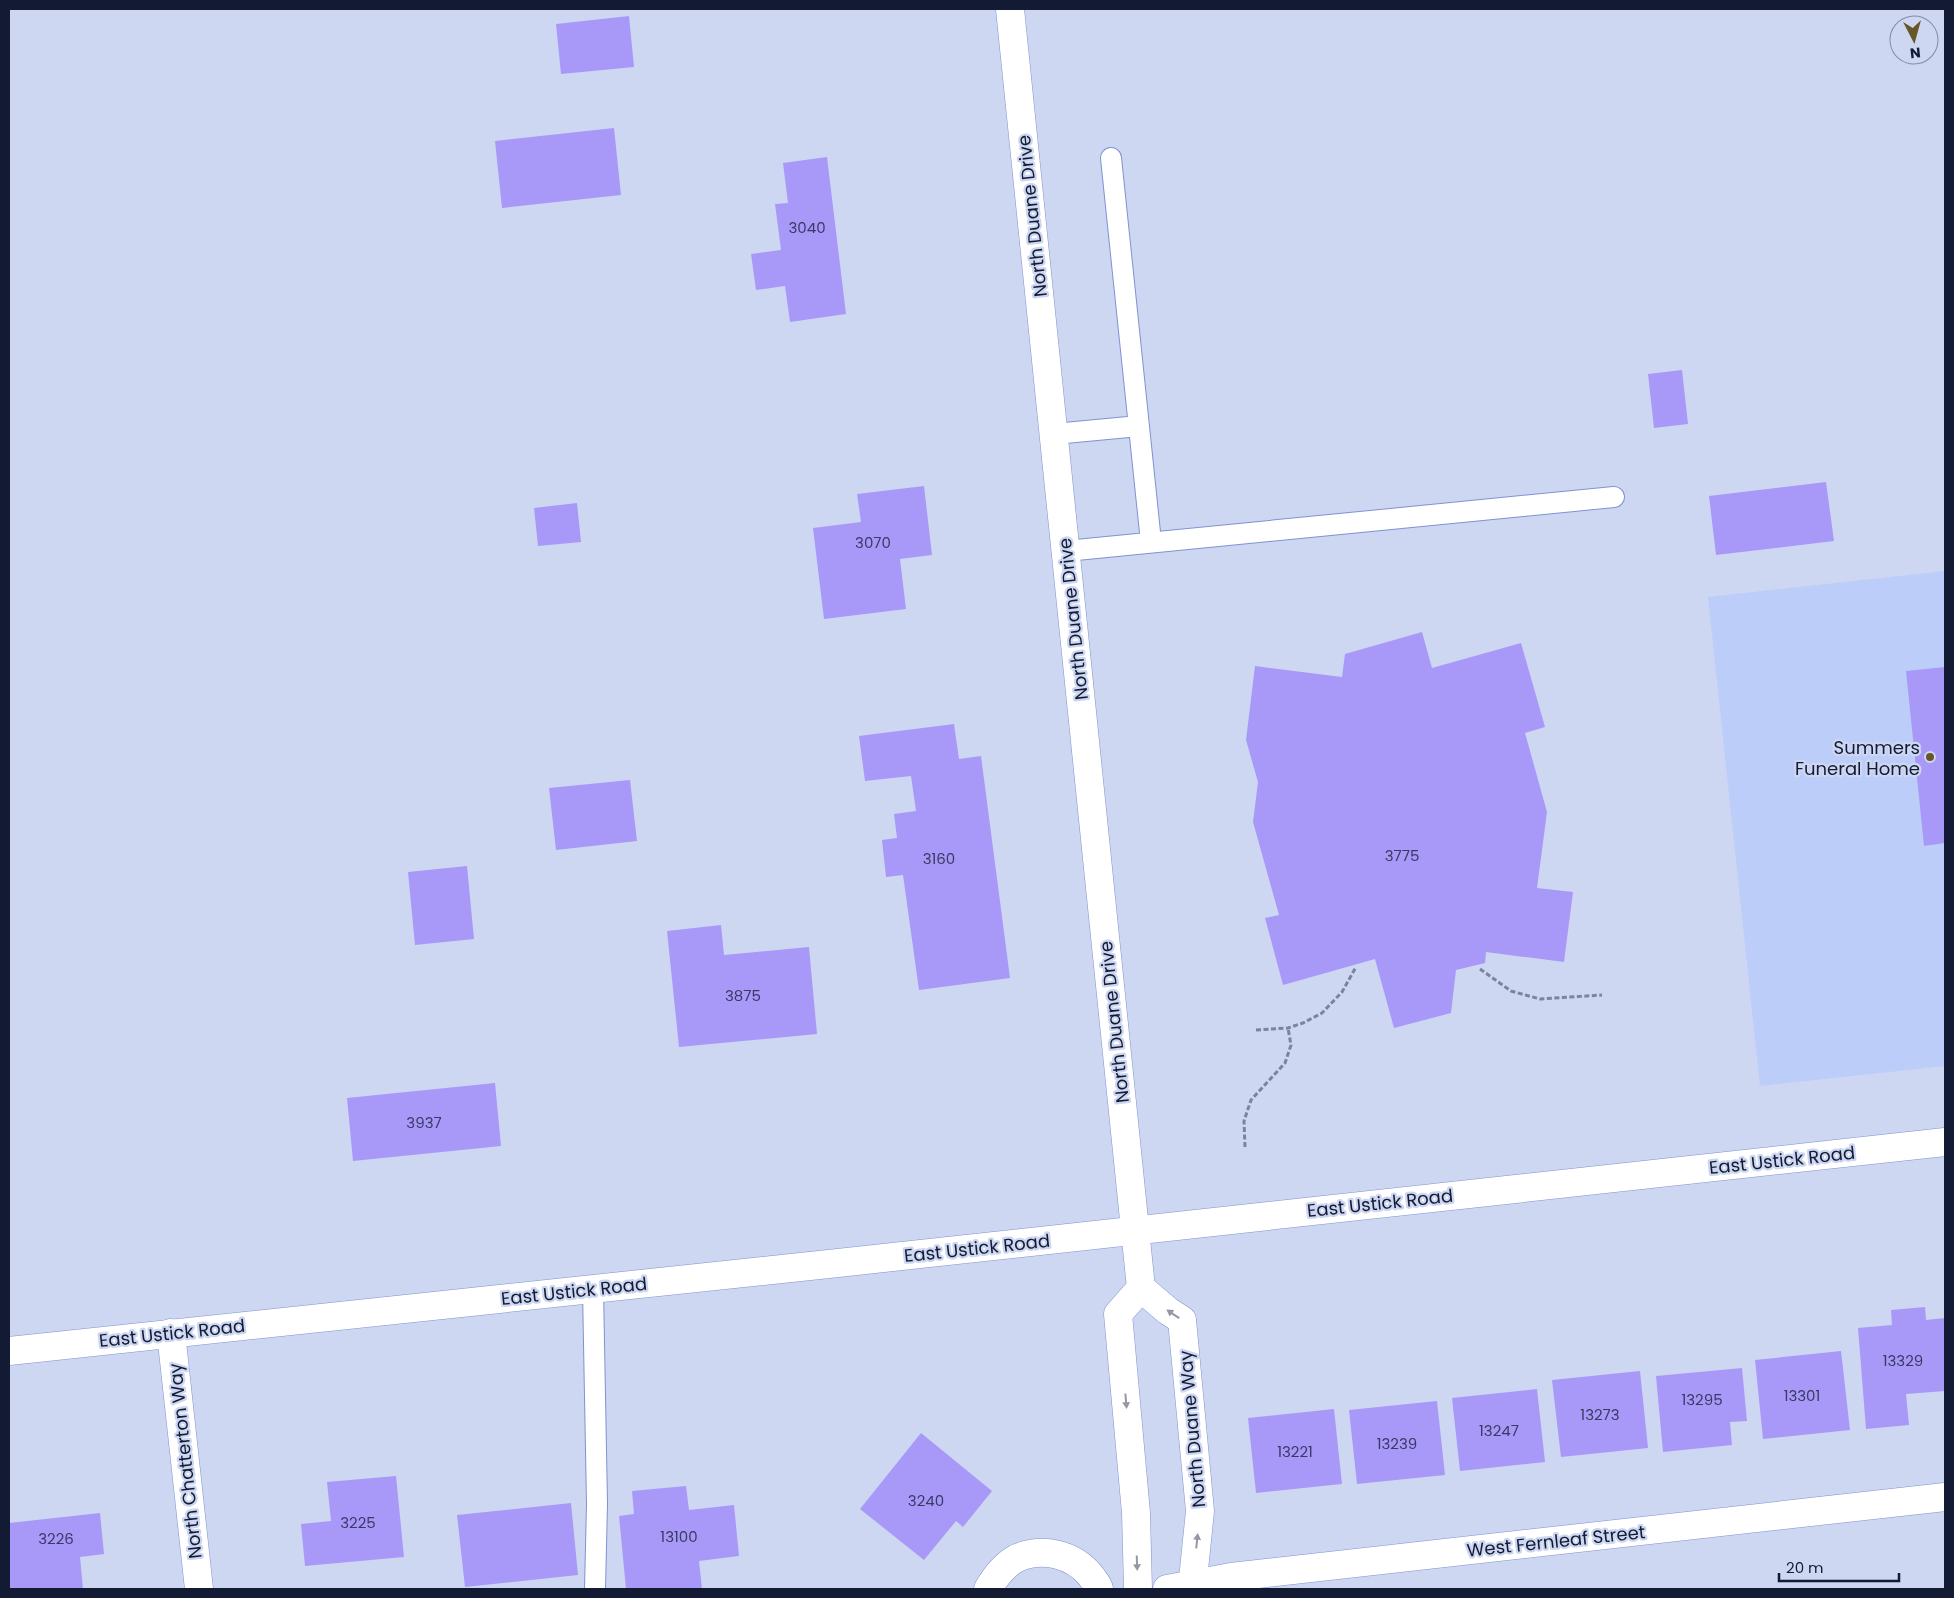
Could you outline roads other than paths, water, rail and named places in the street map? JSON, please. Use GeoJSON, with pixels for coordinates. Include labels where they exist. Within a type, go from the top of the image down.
{"type":"FeatureCollection","features":[{"type":"Feature","properties":{"kind":"street","name":"North Duane Drive"},"geometry":{"type":"LineString","coordinates":[[1010,9],[1135,1230]]}},
{"type":"Feature","properties":{"kind":"street","name":"East Ustick Road"},"geometry":{"type":"LineString","coordinates":[[9,1351],[1945,1142]]}},
{"type":"Feature","properties":{"kind":"street"},"geometry":{"type":"LineString","coordinates":[[1135,1230],[1141,1288],[1118,1314],[1136,1513],[1138,1589]]}},
{"type":"Feature","properties":{"kind":"street","name":"North Duane Way"},"geometry":{"type":"LineString","coordinates":[[1141,1288],[1168,1311],[1182,1320],[1200,1511],[1184,1588]]}},
{"type":"Feature","properties":{"kind":"street","name":"North Chatterton Way"},"geometry":{"type":"LineString","coordinates":[[171,1333],[199,1589]]}},
{"type":"Feature","properties":{"kind":"street","name":"West Fernleaf Street"},"geometry":{"type":"LineString","coordinates":[[1184,1588],[1232,1577],[1945,1497]]}},
{"type":"Feature","properties":{"kind":"street"},"geometry":{"type":"LineString","coordinates":[[988,1589],[998,1573],[1016,1559],[1039,1552],[1063,1555],[1084,1567],[1099,1589]]}},
{"type":"Feature","properties":{"kind":"lane"},"geometry":{"type":"LineString","coordinates":[[1111,158],[1151,542]]}},
{"type":"Feature","properties":{"kind":"lane"},"geometry":{"type":"LineString","coordinates":[[1054,434],[1139,426]]}},
{"type":"Feature","properties":{"kind":"lane"},"geometry":{"type":"LineString","coordinates":[[1066,550],[1614,497]]}},
{"type":"Feature","properties":{"kind":"lane"},"geometry":{"type":"LineString","coordinates":[[593,1289],[597,1504],[596,1589]]}},
{"type":"Feature","properties":{"kind":"place","name":"Summers Funeral Home"},"geometry":{"type":"Point","coordinates":[1930,757]}}]}
